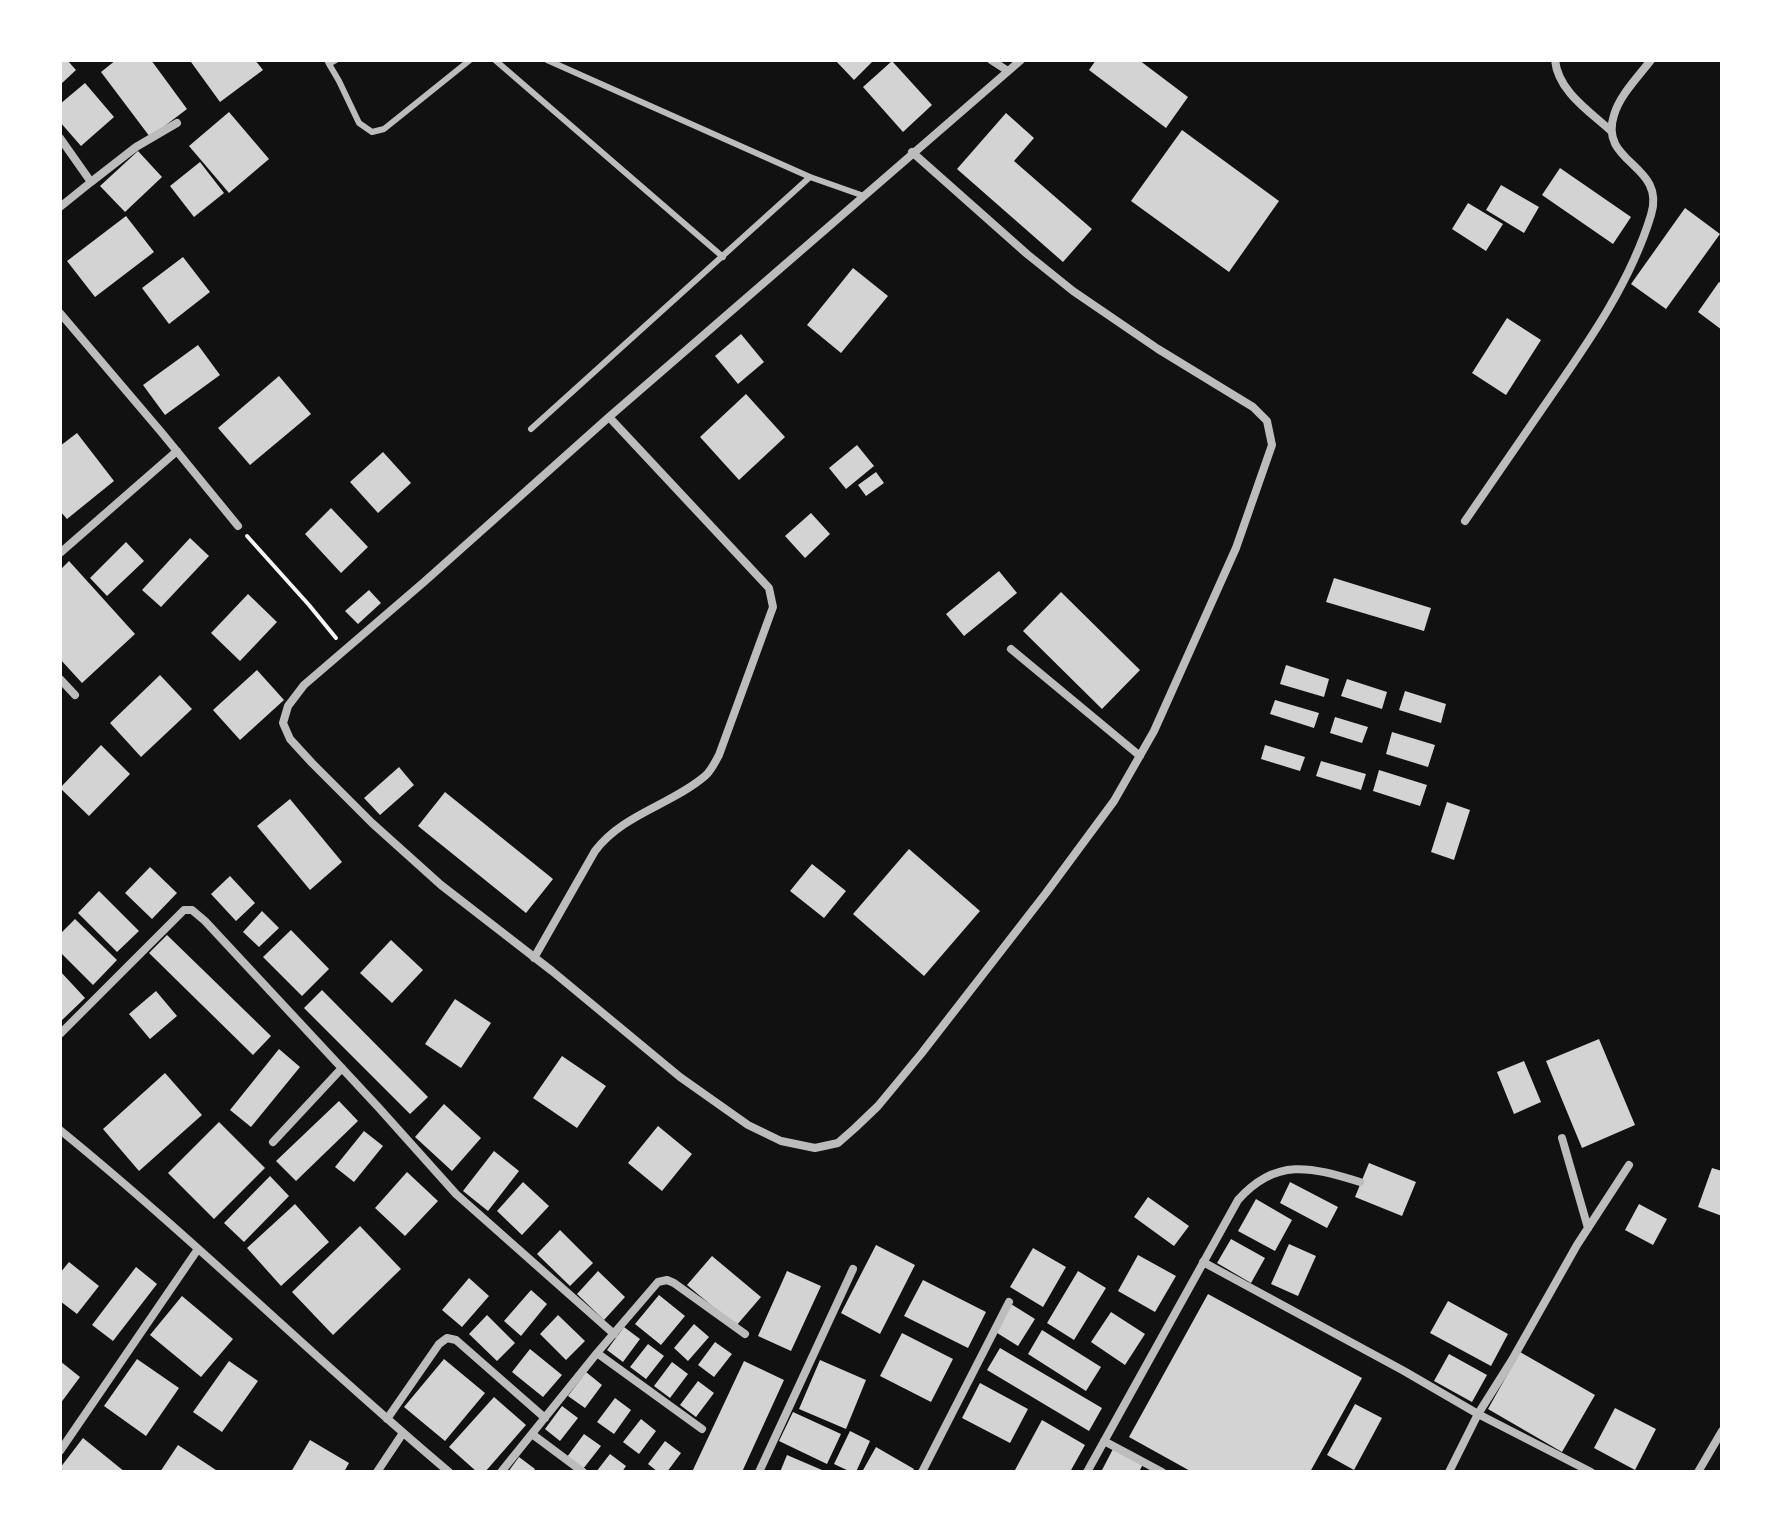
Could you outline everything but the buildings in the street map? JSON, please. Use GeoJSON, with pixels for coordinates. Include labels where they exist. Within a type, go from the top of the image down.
{"type":"FeatureCollection","features":[{"type":"Feature","properties":{"kind":"street"},"geometry":{"type":"LineString","coordinates":[[991,60],[1008,71]]}},
{"type":"Feature","properties":{"kind":"street"},"geometry":{"type":"LineString","coordinates":[[912,152],[1073,291],[1158,349],[1253,407],[1267,421],[1272,445],[1236,548],[1154,731],[1114,801],[1046,893],[878,1106],[838,1143],[815,1148],[781,1141],[748,1125],[680,1077],[441,885],[372,823],[290,739],[283,723],[288,706],[304,685],[912,152],[1021,60]]}},
{"type":"Feature","properties":{"kind":"street"},"geometry":{"type":"LineString","coordinates":[[1465,521],[1609,309],[1651,216],[1655,199],[1649,181],[1615,146],[1610,130],[1565,88],[1555,60]]}},
{"type":"Feature","properties":{"kind":"street"},"geometry":{"type":"LineString","coordinates":[[1610,130],[1614,113],[1651,60]]}},
{"type":"Feature","properties":{"kind":"street"},"geometry":{"type":"LineString","coordinates":[[60,207],[136,147],[177,123]]}},
{"type":"Feature","properties":{"kind":"street"},"geometry":{"type":"LineString","coordinates":[[60,138],[91,182]]}},
{"type":"Feature","properties":{"kind":"street"},"geometry":{"type":"LineString","coordinates":[[60,313],[238,526]]}},
{"type":"Feature","properties":{"kind":"street"},"geometry":{"type":"LineString","coordinates":[[534,958],[606,837],[708,774],[719,755],[773,607],[769,588],[609,417]]}},
{"type":"Feature","properties":{"kind":"street"},"geometry":{"type":"LineString","coordinates":[[60,553],[177,451]]}},
{"type":"Feature","properties":{"kind":"street"},"geometry":{"type":"LineString","coordinates":[[1011,649],[1140,756]]}},
{"type":"Feature","properties":{"kind":"street"},"geometry":{"type":"LineString","coordinates":[[60,679],[75,695]]}},
{"type":"Feature","properties":{"kind":"street"},"geometry":{"type":"LineString","coordinates":[[60,1034],[184,910],[192,910],[456,1194],[614,1334]]}},
{"type":"Feature","properties":{"kind":"street"},"geometry":{"type":"LineString","coordinates":[[273,1142],[342,1068]]}},
{"type":"Feature","properties":{"kind":"street"},"geometry":{"type":"LineString","coordinates":[[60,1130],[137,1193],[449,1472]]}},
{"type":"Feature","properties":{"kind":"street"},"geometry":{"type":"LineString","coordinates":[[1562,1138],[1588,1228]]}},
{"type":"Feature","properties":{"kind":"street"},"geometry":{"type":"LineString","coordinates":[[1449,1472],[1478,1414],[1558,1276],[1629,1165]]}},
{"type":"Feature","properties":{"kind":"street"},"geometry":{"type":"LineString","coordinates":[[1087,1472],[1238,1200],[1251,1185],[1265,1176],[1307,1168],[1360,1182]]}},
{"type":"Feature","properties":{"kind":"street"},"geometry":{"type":"LineString","coordinates":[[60,1451],[198,1249]]}},
{"type":"Feature","properties":{"kind":"street"},"geometry":{"type":"LineString","coordinates":[[1203,1262],[1478,1414],[1591,1472]]}},
{"type":"Feature","properties":{"kind":"street"},"geometry":{"type":"LineString","coordinates":[[759,1472],[853,1269]]}},
{"type":"Feature","properties":{"kind":"street"},"geometry":{"type":"LineString","coordinates":[[501,1472],[658,1282],[667,1280],[674,1283],[745,1334]]}},
{"type":"Feature","properties":{"kind":"street"},"geometry":{"type":"LineString","coordinates":[[922,1472],[1009,1302]]}},
{"type":"Feature","properties":{"kind":"street"},"geometry":{"type":"LineString","coordinates":[[387,1419],[439,1344],[447,1338],[456,1340],[545,1418]]}},
{"type":"Feature","properties":{"kind":"street"},"geometry":{"type":"LineString","coordinates":[[597,1353],[702,1429]]}},
{"type":"Feature","properties":{"kind":"street"},"geometry":{"type":"LineString","coordinates":[[1698,1472],[1722,1431]]}},
{"type":"Feature","properties":{"kind":"street"},"geometry":{"type":"LineString","coordinates":[[377,1472],[403,1433]]}},
{"type":"Feature","properties":{"kind":"street"},"geometry":{"type":"LineString","coordinates":[[532,1434],[583,1472]]}},
{"type":"Feature","properties":{"kind":"street"},"geometry":{"type":"LineString","coordinates":[[1104,1441],[1162,1472]]}},
{"type":"Feature","properties":{"kind":"lane"},"geometry":{"type":"LineString","coordinates":[[331,61],[359,123],[372,132],[384,129],[470,60]]}},
{"type":"Feature","properties":{"kind":"lane"},"geometry":{"type":"LineString","coordinates":[[495,60],[723,257]]}},
{"type":"Feature","properties":{"kind":"lane"},"geometry":{"type":"LineString","coordinates":[[547,60],[810,177],[864,196]]}},
{"type":"Feature","properties":{"kind":"lane"},"geometry":{"type":"LineString","coordinates":[[531,429],[810,177]]}},
{"type":"Feature","properties":{"kind":"path"},"geometry":{"type":"LineString","coordinates":[[238,526],[346,650]]}}]}
